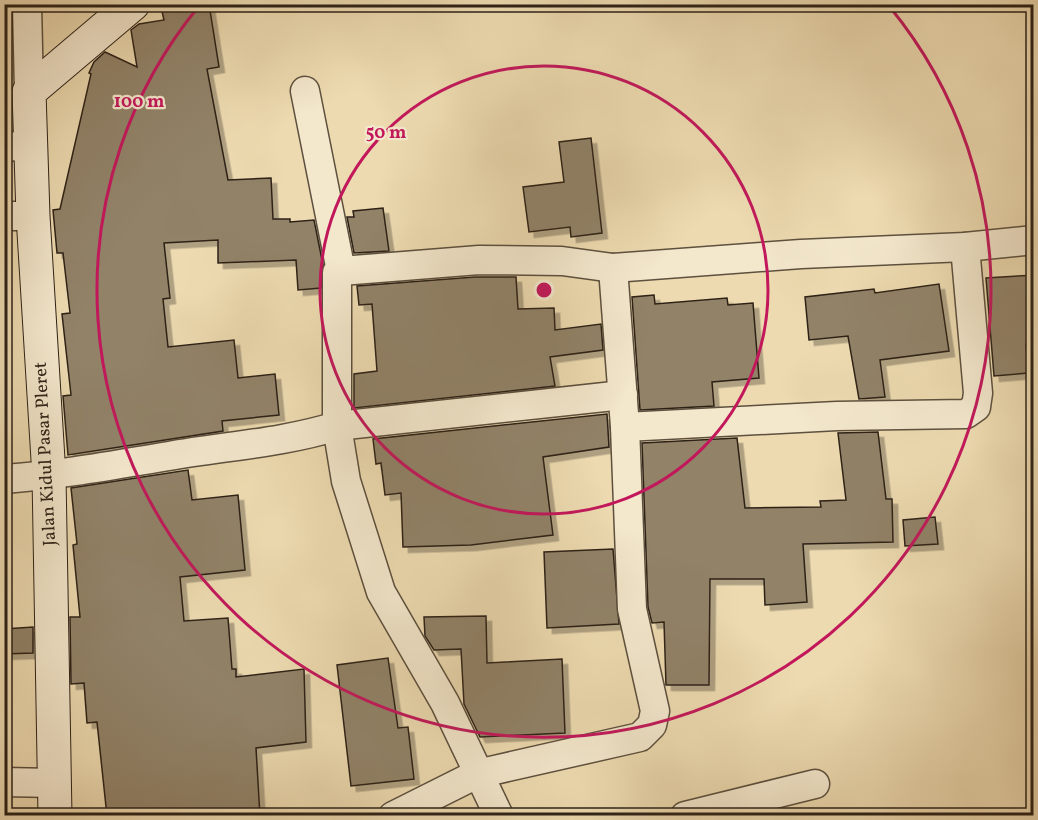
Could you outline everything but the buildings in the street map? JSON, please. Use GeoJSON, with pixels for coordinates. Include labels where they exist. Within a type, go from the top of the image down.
{"type":"FeatureCollection","features":[{"type":"Feature","properties":{"kind":"street"},"geometry":{"type":"LineString","coordinates":[[27,4],[29,93]]}},
{"type":"Feature","properties":{"kind":"street"},"geometry":{"type":"LineString","coordinates":[[29,93],[133,4]]}},
{"type":"Feature","properties":{"kind":"street"},"geometry":{"type":"LineString","coordinates":[[305,90],[341,271]]}},
{"type":"Feature","properties":{"kind":"street","name":"Jalan Kidul Pasar Pleret"},"geometry":{"type":"LineString","coordinates":[[29,93],[18,147],[19,216],[49,476],[55,816]]}},
{"type":"Feature","properties":{"kind":"street"},"geometry":{"type":"LineString","coordinates":[[499,816],[445,703],[381,592],[346,481],[337,426],[337,273],[478,260],[562,261],[614,268],[801,254],[965,247],[1034,240]]}},
{"type":"Feature","properties":{"kind":"street"},"geometry":{"type":"LineString","coordinates":[[625,427],[837,416],[966,414],[976,407],[978,393],[965,247]]}},
{"type":"Feature","properties":{"kind":"street"},"geometry":{"type":"LineString","coordinates":[[393,816],[477,774],[639,737],[652,725],[655,711],[632,609],[625,427],[614,268]]}},
{"type":"Feature","properties":{"kind":"street"},"geometry":{"type":"LineString","coordinates":[[4,479],[49,476],[298,438],[337,426],[623,395]]}},
{"type":"Feature","properties":{"kind":"street"},"geometry":{"type":"LineString","coordinates":[[4,782],[54,783]]}},
{"type":"Feature","properties":{"kind":"street"},"geometry":{"type":"LineString","coordinates":[[701,814],[814,784]]}}]}
